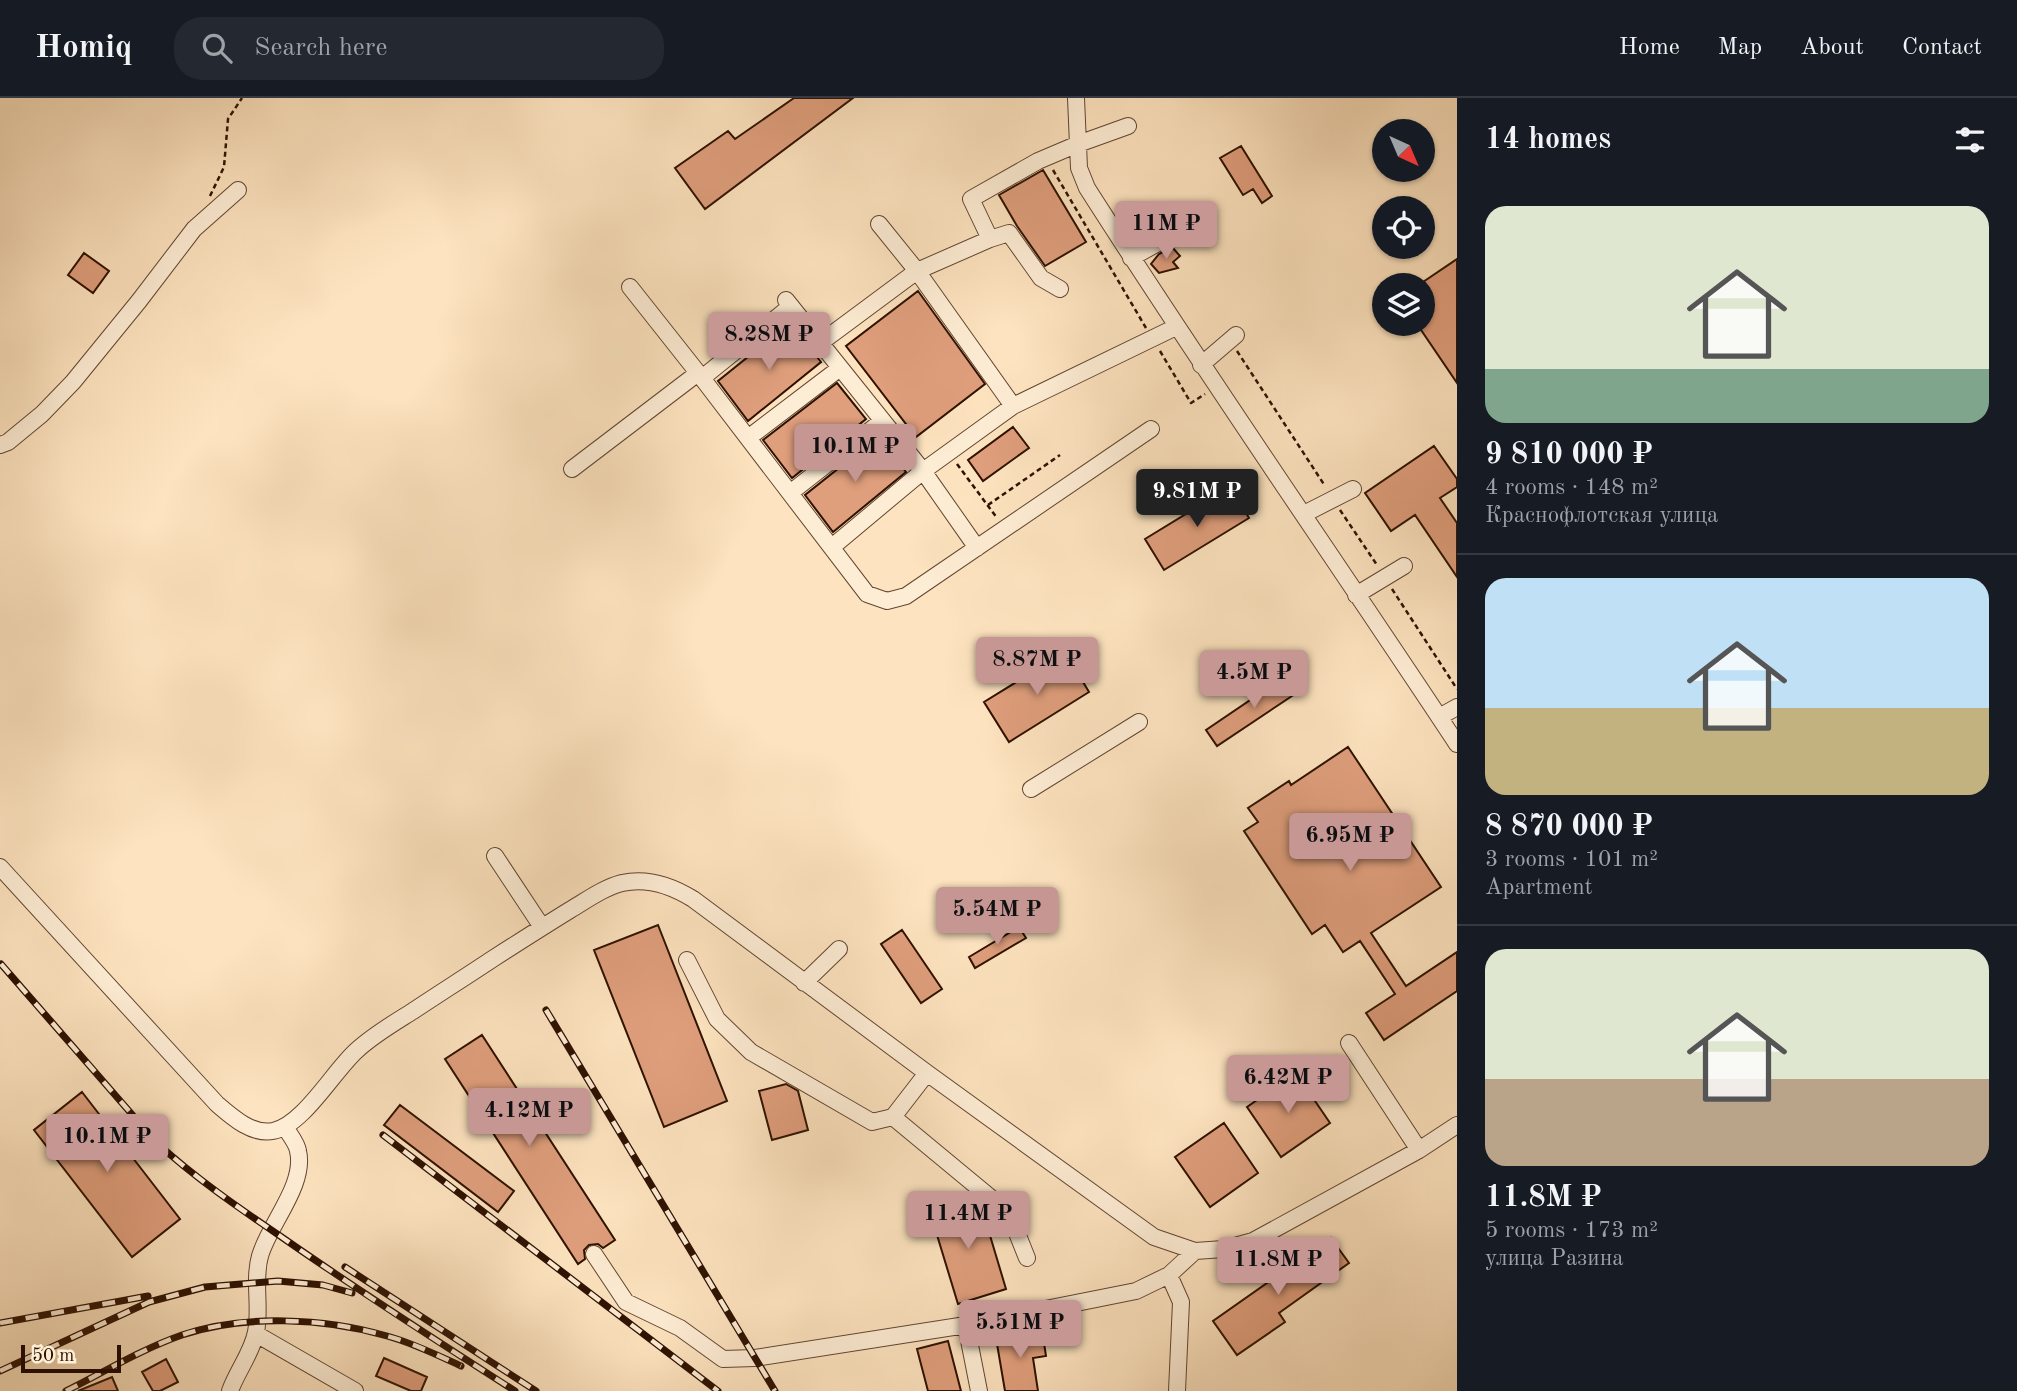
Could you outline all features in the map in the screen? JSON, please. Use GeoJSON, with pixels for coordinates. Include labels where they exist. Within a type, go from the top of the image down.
{"type":"FeatureCollection","features":[{"type":"Feature","properties":{"kind":"street"},"geometry":{"type":"LineString","coordinates":[[1076,98],[1079,168],[1087,188],[1201,365],[1457,744]]}},
{"type":"Feature","properties":{"kind":"street"},"geometry":{"type":"LineString","coordinates":[[990,239],[971,199],[1046,158],[1128,126]]}},
{"type":"Feature","properties":{"kind":"street"},"geometry":{"type":"LineString","coordinates":[[0,446],[42,414],[73,382],[194,229],[238,190]]}},
{"type":"Feature","properties":{"kind":"street"},"geometry":{"type":"LineString","coordinates":[[879,224],[917,271],[1013,406]]}},
{"type":"Feature","properties":{"kind":"street"},"geometry":{"type":"LineString","coordinates":[[820,343],[917,271],[1009,233],[1041,278],[1060,289]]}},
{"type":"Feature","properties":{"kind":"street"},"geometry":{"type":"LineString","coordinates":[[1131,258],[1174,234]]}},
{"type":"Feature","properties":{"kind":"street"},"geometry":{"type":"LineString","coordinates":[[630,287],[867,594],[887,601],[906,596],[1151,429]]}},
{"type":"Feature","properties":{"kind":"street"},"geometry":{"type":"LineString","coordinates":[[572,469],[700,375],[788,303],[923,471],[977,548]]}},
{"type":"Feature","properties":{"kind":"street"},"geometry":{"type":"LineString","coordinates":[[832,547],[923,471],[1013,406],[1176,327]]}},
{"type":"Feature","properties":{"kind":"street"},"geometry":{"type":"LineString","coordinates":[[1201,365],[1235,340]]}},
{"type":"Feature","properties":{"kind":"street"},"geometry":{"type":"LineString","coordinates":[[748,438],[840,368]]}},
{"type":"Feature","properties":{"kind":"street"},"geometry":{"type":"LineString","coordinates":[[790,493],[883,421]]}},
{"type":"Feature","properties":{"kind":"street"},"geometry":{"type":"LineString","coordinates":[[1304,514],[1353,489]]}},
{"type":"Feature","properties":{"kind":"street"},"geometry":{"type":"LineString","coordinates":[[1356,594],[1404,566]]}},
{"type":"Feature","properties":{"kind":"street"},"geometry":{"type":"LineString","coordinates":[[1439,717],[1457,707]]}},
{"type":"Feature","properties":{"kind":"street"},"geometry":{"type":"LineString","coordinates":[[1031,789],[1139,722]]}},
{"type":"Feature","properties":{"kind":"street"},"geometry":{"type":"LineString","coordinates":[[495,856],[542,927]]}},
{"type":"Feature","properties":{"kind":"street"},"geometry":{"type":"LineString","coordinates":[[0,867],[217,1104],[231,1117],[258,1131],[271,1132],[285,1127],[310,1104],[339,1067],[380,1032],[606,888],[640,882],[669,886],[693,899],[804,983],[1154,1237],[1195,1251],[1224,1249],[1253,1241],[1419,1150],[1457,1125]]}},
{"type":"Feature","properties":{"kind":"street"},"geometry":{"type":"LineString","coordinates":[[804,983],[839,949]]}},
{"type":"Feature","properties":{"kind":"street"},"geometry":{"type":"LineString","coordinates":[[687,960],[717,1019],[751,1052],[872,1122],[893,1116],[927,1073]]}},
{"type":"Feature","properties":{"kind":"street"},"geometry":{"type":"LineString","coordinates":[[1349,1044],[1419,1150]]}},
{"type":"Feature","properties":{"kind":"street"},"geometry":{"type":"LineString","coordinates":[[893,1116],[1009,1213],[1027,1258]]}},
{"type":"Feature","properties":{"kind":"street"},"geometry":{"type":"LineString","coordinates":[[230,1391],[256,1334],[257,1271],[261,1254],[295,1186],[298,1173],[299,1150],[285,1127]]}},
{"type":"Feature","properties":{"kind":"street"},"geometry":{"type":"LineString","coordinates":[[594,1254],[626,1302],[680,1328],[723,1359],[755,1358],[966,1325],[1136,1291],[1169,1275],[1195,1251]]}},
{"type":"Feature","properties":{"kind":"street"},"geometry":{"type":"LineString","coordinates":[[1169,1275],[1181,1302],[1177,1391]]}},
{"type":"Feature","properties":{"kind":"street"},"geometry":{"type":"LineString","coordinates":[[966,1325],[979,1391]]}},
{"type":"Feature","properties":{"kind":"street"},"geometry":{"type":"LineString","coordinates":[[256,1334],[355,1391]]}},
{"type":"Feature","properties":{"kind":"path"},"geometry":{"type":"LineString","coordinates":[[206,204],[224,167],[228,119],[242,98]]}},
{"type":"Feature","properties":{"kind":"path"},"geometry":{"type":"LineString","coordinates":[[1046,158],[1191,404],[1216,387]]}},
{"type":"Feature","properties":{"kind":"path"},"geometry":{"type":"LineString","coordinates":[[1235,340],[1334,500],[1457,688]]}},
{"type":"Feature","properties":{"kind":"path"},"geometry":{"type":"LineString","coordinates":[[949,452],[1005,529]]}},
{"type":"Feature","properties":{"kind":"path"},"geometry":{"type":"LineString","coordinates":[[988,505],[1060,454]]}},
{"type":"Feature","properties":{"kind":"building"},"geometry":{"type":"Polygon","coordinates":[[[794,98],[853,98],[705,209],[675,168],[728,131],[735,139],[794,98]]]}},
{"type":"Feature","properties":{"kind":"building"},"geometry":{"type":"Polygon","coordinates":[[[1241,146],[1272,196],[1262,203],[1253,189],[1243,195],[1220,158],[1241,146]]]}},
{"type":"Feature","properties":{"kind":"building"},"geometry":{"type":"Polygon","coordinates":[[[1043,170],[1086,242],[1045,266],[999,195],[1043,170]]]}},
{"type":"Feature","properties":{"kind":"building"},"geometry":{"type":"Polygon","coordinates":[[[1172,247],[1180,256],[1173,262],[1178,268],[1159,273],[1151,264],[1159,254],[1172,247]]]}},
{"type":"Feature","properties":{"kind":"building"},"geometry":{"type":"Polygon","coordinates":[[[84,253],[109,271],[93,293],[68,275],[84,253]]]}},
{"type":"Feature","properties":{"kind":"building"},"geometry":{"type":"Polygon","coordinates":[[[1457,259],[1457,383],[1425,336],[1435,336],[1435,274],[1457,259]]]}},
{"type":"Feature","properties":{"kind":"building"},"geometry":{"type":"Polygon","coordinates":[[[918,291],[985,384],[916,437],[846,346],[918,291]]]}},
{"type":"Feature","properties":{"kind":"building"},"geometry":{"type":"Polygon","coordinates":[[[790,323],[821,362],[748,421],[718,381],[790,323]]]}},
{"type":"Feature","properties":{"kind":"building"},"geometry":{"type":"Polygon","coordinates":[[[837,383],[866,419],[792,478],[763,440],[837,383]]]}},
{"type":"Feature","properties":{"kind":"building"},"geometry":{"type":"Polygon","coordinates":[[[1013,427],[1029,448],[983,481],[968,460],[1013,427]]]}},
{"type":"Feature","properties":{"kind":"building"},"geometry":{"type":"Polygon","coordinates":[[[878,437],[906,472],[833,532],[805,495],[878,437]]]}},
{"type":"Feature","properties":{"kind":"building"},"geometry":{"type":"Polygon","coordinates":[[[1434,446],[1457,479],[1457,487],[1440,498],[1457,523],[1457,577],[1415,515],[1391,531],[1365,493],[1434,446]]]}},
{"type":"Feature","properties":{"kind":"building"},"geometry":{"type":"Polygon","coordinates":[[[1230,487],[1249,518],[1164,570],[1145,539],[1230,487]]]}},
{"type":"Feature","properties":{"kind":"building"},"geometry":{"type":"Polygon","coordinates":[[[1065,652],[1089,692],[1009,742],[984,702],[1065,652]]]}},
{"type":"Feature","properties":{"kind":"building"},"geometry":{"type":"Polygon","coordinates":[[[1290,673],[1301,690],[1217,746],[1206,730],[1290,673]]]}},
{"type":"Feature","properties":{"kind":"building"},"geometry":{"type":"Polygon","coordinates":[[[1348,747],[1441,887],[1371,933],[1406,986],[1457,952],[1457,991],[1384,1040],[1366,1013],[1395,994],[1360,941],[1343,952],[1325,925],[1312,934],[1244,831],[1258,822],[1248,808],[1289,781],[1291,785],[1348,747]]]}},
{"type":"Feature","properties":{"kind":"building"},"geometry":{"type":"Polygon","coordinates":[[[658,925],[727,1101],[664,1127],[594,950],[658,925]]]}},
{"type":"Feature","properties":{"kind":"building"},"geometry":{"type":"Polygon","coordinates":[[[1019,927],[1026,938],[975,968],[969,957],[1019,927]]]}},
{"type":"Feature","properties":{"kind":"building"},"geometry":{"type":"Polygon","coordinates":[[[902,930],[942,989],[921,1003],[881,944],[902,930]]]}},
{"type":"Feature","properties":{"kind":"building"},"geometry":{"type":"Polygon","coordinates":[[[482,1035],[615,1240],[603,1248],[598,1244],[589,1245],[584,1250],[585,1259],[578,1264],[445,1059],[482,1035]]]}},
{"type":"Feature","properties":{"kind":"building"},"geometry":{"type":"Polygon","coordinates":[[[1296,1073],[1330,1123],[1281,1157],[1247,1107],[1296,1073]]]}},
{"type":"Feature","properties":{"kind":"building"},"geometry":{"type":"Polygon","coordinates":[[[786,1084],[798,1091],[808,1130],[772,1140],[759,1091],[786,1084]]]}},
{"type":"Feature","properties":{"kind":"building"},"geometry":{"type":"Polygon","coordinates":[[[82,1092],[180,1219],[132,1257],[34,1130],[82,1092]]]}},
{"type":"Feature","properties":{"kind":"building"},"geometry":{"type":"Polygon","coordinates":[[[400,1105],[514,1191],[498,1212],[384,1125],[400,1105]]]}},
{"type":"Feature","properties":{"kind":"building"},"geometry":{"type":"Polygon","coordinates":[[[1224,1123],[1258,1173],[1210,1207],[1175,1157],[1224,1123]]]}},
{"type":"Feature","properties":{"kind":"building"},"geometry":{"type":"Polygon","coordinates":[[[975,1198],[980,1202],[1006,1289],[958,1304],[930,1212],[975,1198]]]}},
{"type":"Feature","properties":{"kind":"building"},"geometry":{"type":"Polygon","coordinates":[[[1331,1238],[1349,1263],[1279,1313],[1285,1322],[1237,1355],[1213,1321],[1331,1238]]]}},
{"type":"Feature","properties":{"kind":"building"},"geometry":{"type":"Polygon","coordinates":[[[1042,1330],[1046,1356],[1033,1358],[1038,1391],[1005,1391],[996,1338],[1042,1330]]]}},
{"type":"Feature","properties":{"kind":"building"},"geometry":{"type":"Polygon","coordinates":[[[948,1341],[961,1391],[928,1391],[917,1349],[948,1341]]]}},
{"type":"Feature","properties":{"kind":"building"},"geometry":{"type":"Polygon","coordinates":[[[384,1358],[427,1377],[421,1391],[411,1391],[376,1376],[384,1358]]]}},
{"type":"Feature","properties":{"kind":"building"},"geometry":{"type":"Polygon","coordinates":[[[166,1359],[178,1382],[160,1391],[153,1391],[142,1372],[166,1359]]]}},
{"type":"Feature","properties":{"kind":"building"},"geometry":{"type":"Polygon","coordinates":[[[112,1377],[118,1391],[78,1391],[112,1377]]]}},
{"type":"Feature","properties":{"kind":"railway"},"geometry":{"type":"LineString","coordinates":[[1,964],[156,1142],[186,1168],[312,1258],[515,1391]]}},
{"type":"Feature","properties":{"kind":"railway"},"geometry":{"type":"LineString","coordinates":[[546,1010],[775,1391]]}},
{"type":"Feature","properties":{"kind":"railway"},"geometry":{"type":"LineString","coordinates":[[383,1135],[718,1391]]}},
{"type":"Feature","properties":{"kind":"railway"},"geometry":{"type":"LineString","coordinates":[[345,1267],[536,1391]]}},
{"type":"Feature","properties":{"kind":"railway"},"geometry":{"type":"LineString","coordinates":[[0,1371],[149,1302],[205,1287],[278,1281],[323,1285],[352,1293]]}},
{"type":"Feature","properties":{"kind":"railway"},"geometry":{"type":"LineString","coordinates":[[0,1323],[148,1296]]}},
{"type":"Feature","properties":{"kind":"railway"},"geometry":{"type":"LineString","coordinates":[[66,1391],[182,1335],[206,1328],[258,1321],[311,1322],[363,1330],[406,1342],[461,1366]]}}]}
